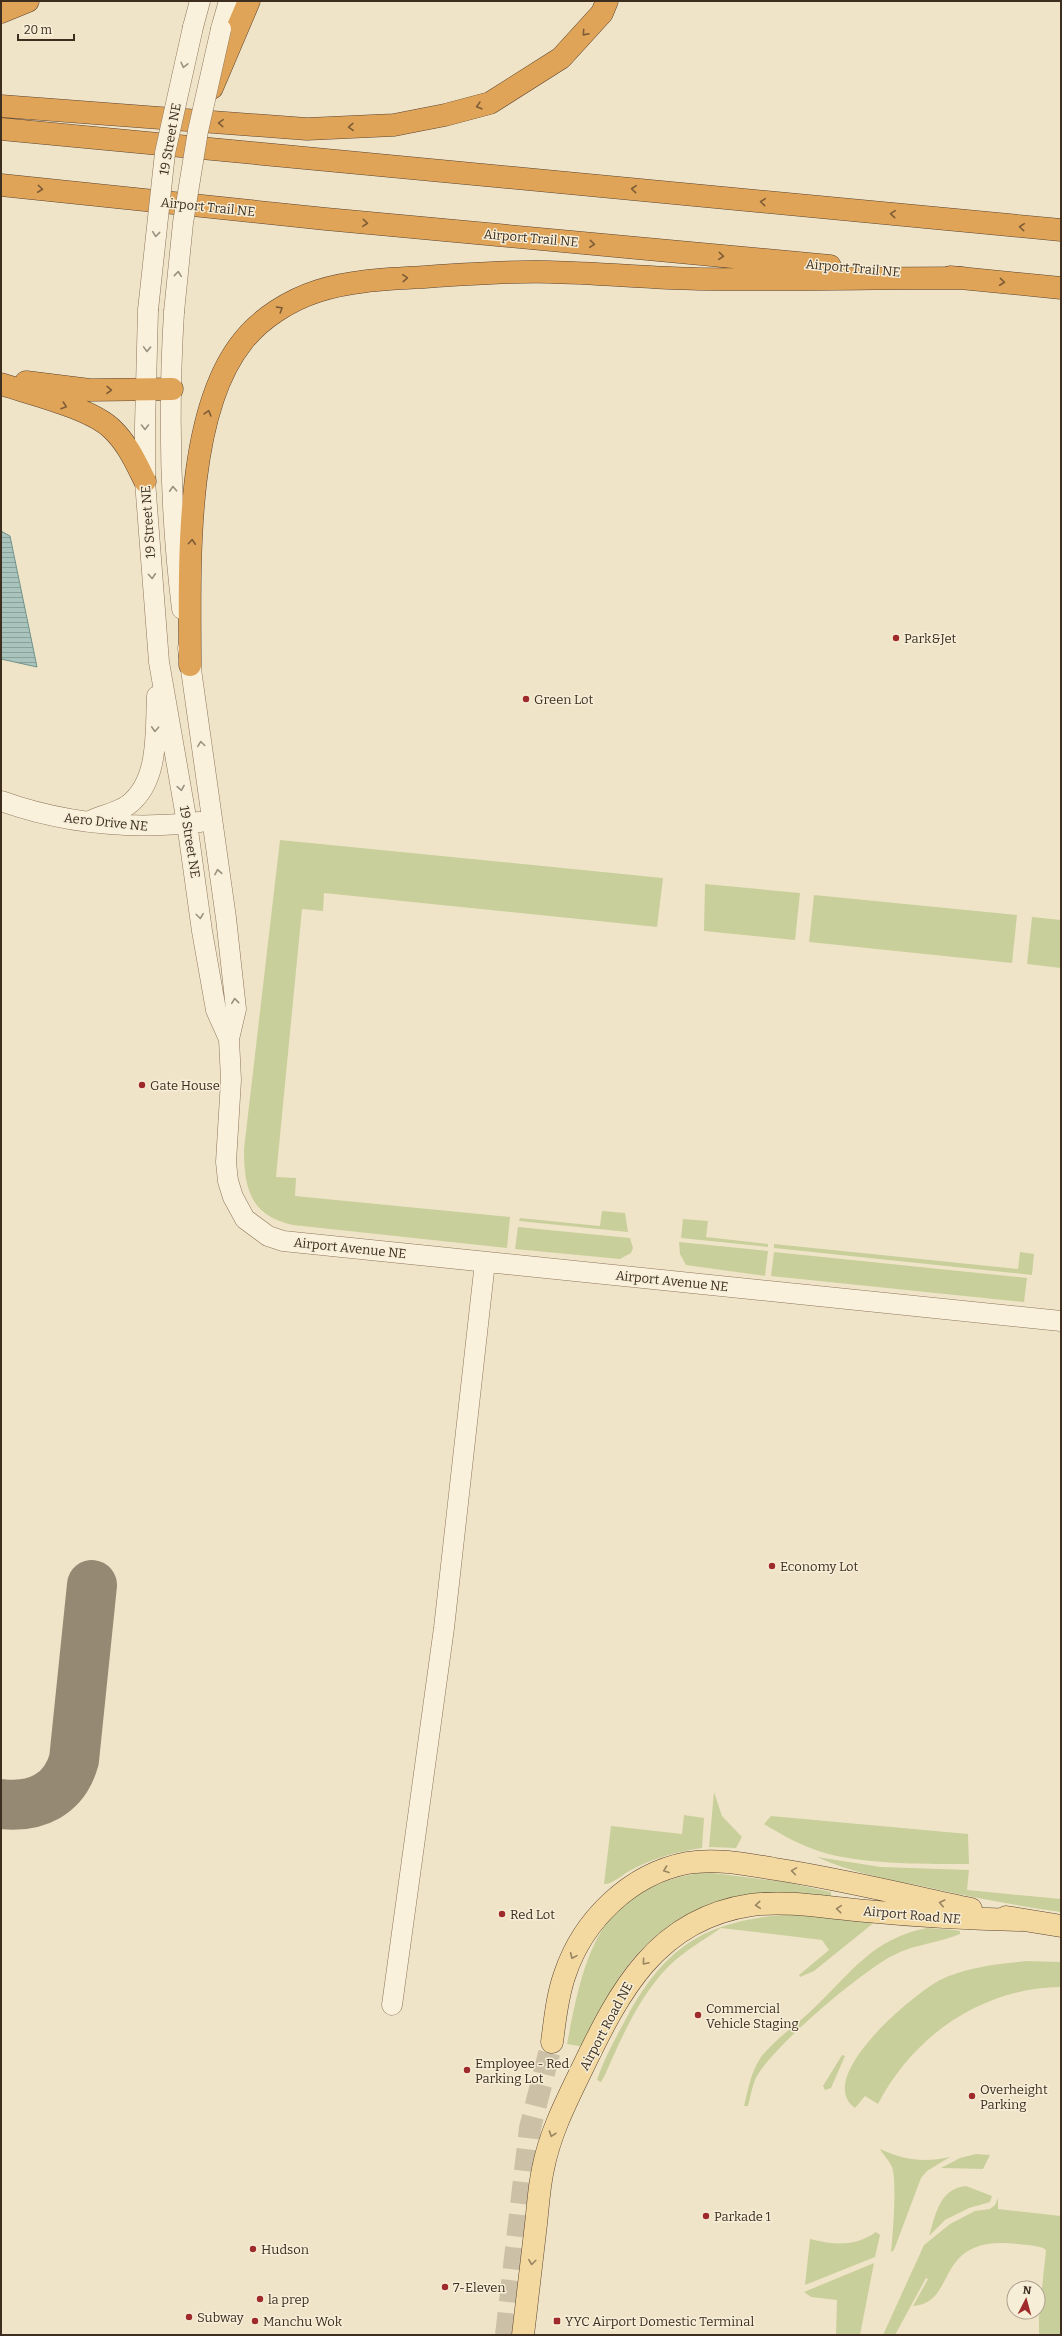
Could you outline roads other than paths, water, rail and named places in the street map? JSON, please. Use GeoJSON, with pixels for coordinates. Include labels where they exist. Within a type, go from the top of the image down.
{"type":"FeatureCollection","features":[{"type":"Feature","properties":{"kind":"highway"},"geometry":{"type":"LineString","coordinates":[[1,12],[28,1]]}},
{"type":"Feature","properties":{"kind":"highway"},"geometry":{"type":"LineString","coordinates":[[202,111],[229,30],[249,1]]}},
{"type":"Feature","properties":{"kind":"highway"},"geometry":{"type":"LineString","coordinates":[[1,106],[307,129],[394,125],[445,115],[490,103],[561,58],[602,13],[607,1]]}},
{"type":"Feature","properties":{"kind":"highway"},"geometry":{"type":"LineString","coordinates":[[1,129],[1061,230]]}},
{"type":"Feature","properties":{"kind":"highway","name":"Airport Trail NE"},"geometry":{"type":"LineString","coordinates":[[1,185],[326,219],[1061,288]]}},
{"type":"Feature","properties":{"kind":"highway"},"geometry":{"type":"LineString","coordinates":[[190,665],[191,561],[195,500],[207,416],[219,381],[241,342],[257,324],[283,307],[318,291],[353,284],[459,275],[546,272],[697,279],[963,278]]}},
{"type":"Feature","properties":{"kind":"highway"},"geometry":{"type":"LineString","coordinates":[[1,379],[90,390],[172,388]]}},
{"type":"Feature","properties":{"kind":"highway"},"geometry":{"type":"LineString","coordinates":[[1,384],[74,409],[111,428],[133,457],[145,481]]}},
{"type":"Feature","properties":{"kind":"main road","name":"Airport Road NE"},"geometry":{"type":"LineString","coordinates":[[552,2042],[558,1996],[565,1974],[574,1952],[601,1912],[618,1896],[638,1883],[662,1871],[687,1863],[715,1861],[739,1863],[832,1877],[1021,1920],[1061,1926]]}},
{"type":"Feature","properties":{"kind":"main road","name":"Airport Road NE"},"geometry":{"type":"LineString","coordinates":[[523,2335],[542,2171],[553,2130],[616,2002],[631,1978],[649,1957],[668,1940],[684,1928],[707,1917],[731,1909],[774,1904],[947,1919],[1021,1920]]}},
{"type":"Feature","properties":{"kind":"street","name":"19 Street NE"},"geometry":{"type":"LineString","coordinates":[[200,1],[165,153],[148,310],[145,388],[145,481],[158,662],[187,824],[202,931],[216,1010],[229,1039]]}},
{"type":"Feature","properties":{"kind":"street"},"geometry":{"type":"LineString","coordinates":[[229,1],[229,30]]}},
{"type":"Feature","properties":{"kind":"street","name":"19 Street NE"},"geometry":{"type":"LineString","coordinates":[[202,111],[183,223],[174,312],[172,456],[177,566],[236,1009],[229,1039],[231,1080],[226,1162],[231,1192],[238,1209],[245,1219],[268,1236],[283,1241]]}},
{"type":"Feature","properties":{"kind":"street"},"geometry":{"type":"LineString","coordinates":[[87,822],[129,804],[149,776],[154,763],[158,662]]}},
{"type":"Feature","properties":{"kind":"street","name":"Aero Drive NE"},"geometry":{"type":"LineString","coordinates":[[1,801],[29,810],[87,822],[142,827],[187,824],[212,820]]}},
{"type":"Feature","properties":{"kind":"street","name":"Airport Avenue NE"},"geometry":{"type":"LineString","coordinates":[[283,1241],[1061,1321]]}},
{"type":"Feature","properties":{"kind":"street"},"geometry":{"type":"LineString","coordinates":[[392,2005],[444,1628],[485,1262]]}},
{"type":"Feature","properties":{"kind":"water"},"geometry":{"type":"Polygon","coordinates":[[[1,531],[10,536],[37,667],[1,659],[1,531]]]}},
{"type":"Feature","properties":{"kind":"tunnel"},"geometry":{"type":"LineString","coordinates":[[506,2335],[530,2128],[552,2042]]}},
{"type":"Feature","properties":{"kind":"place","name":"Park&Jet"},"geometry":{"type":"Point","coordinates":[896,638]}},
{"type":"Feature","properties":{"kind":"place","name":"Green Lot"},"geometry":{"type":"Point","coordinates":[526,699]}},
{"type":"Feature","properties":{"kind":"place","name":"Gate House"},"geometry":{"type":"Point","coordinates":[142,1085]}},
{"type":"Feature","properties":{"kind":"place","name":"Economy Lot"},"geometry":{"type":"Point","coordinates":[772,1566]}},
{"type":"Feature","properties":{"kind":"place","name":"Red Lot"},"geometry":{"type":"Point","coordinates":[502,1914]}},
{"type":"Feature","properties":{"kind":"place","name":"Commercial Vehicle Staging"},"geometry":{"type":"Point","coordinates":[698,2015]}},
{"type":"Feature","properties":{"kind":"place","name":"Employee - Red Parking Lot"},"geometry":{"type":"Point","coordinates":[467,2070]}},
{"type":"Feature","properties":{"kind":"place","name":"Overheight Parking"},"geometry":{"type":"Point","coordinates":[972,2096]}},
{"type":"Feature","properties":{"kind":"place","name":"Parkade 1"},"geometry":{"type":"Point","coordinates":[706,2216]}},
{"type":"Feature","properties":{"kind":"place","name":"Hudson"},"geometry":{"type":"Point","coordinates":[253,2249]}},
{"type":"Feature","properties":{"kind":"place","name":"7-Eleven"},"geometry":{"type":"Point","coordinates":[445,2287]}},
{"type":"Feature","properties":{"kind":"place","name":"la prep"},"geometry":{"type":"Point","coordinates":[260,2299]}},
{"type":"Feature","properties":{"kind":"place","name":"Subway"},"geometry":{"type":"Point","coordinates":[189,2317]}},
{"type":"Feature","properties":{"kind":"place","name":"Manchu Wok"},"geometry":{"type":"Point","coordinates":[255,2321]}},
{"type":"Feature","properties":{"kind":"place","name":"YYC Airport Domestic Terminal"},"geometry":{"type":"Point","coordinates":[557,2321]}}]}
